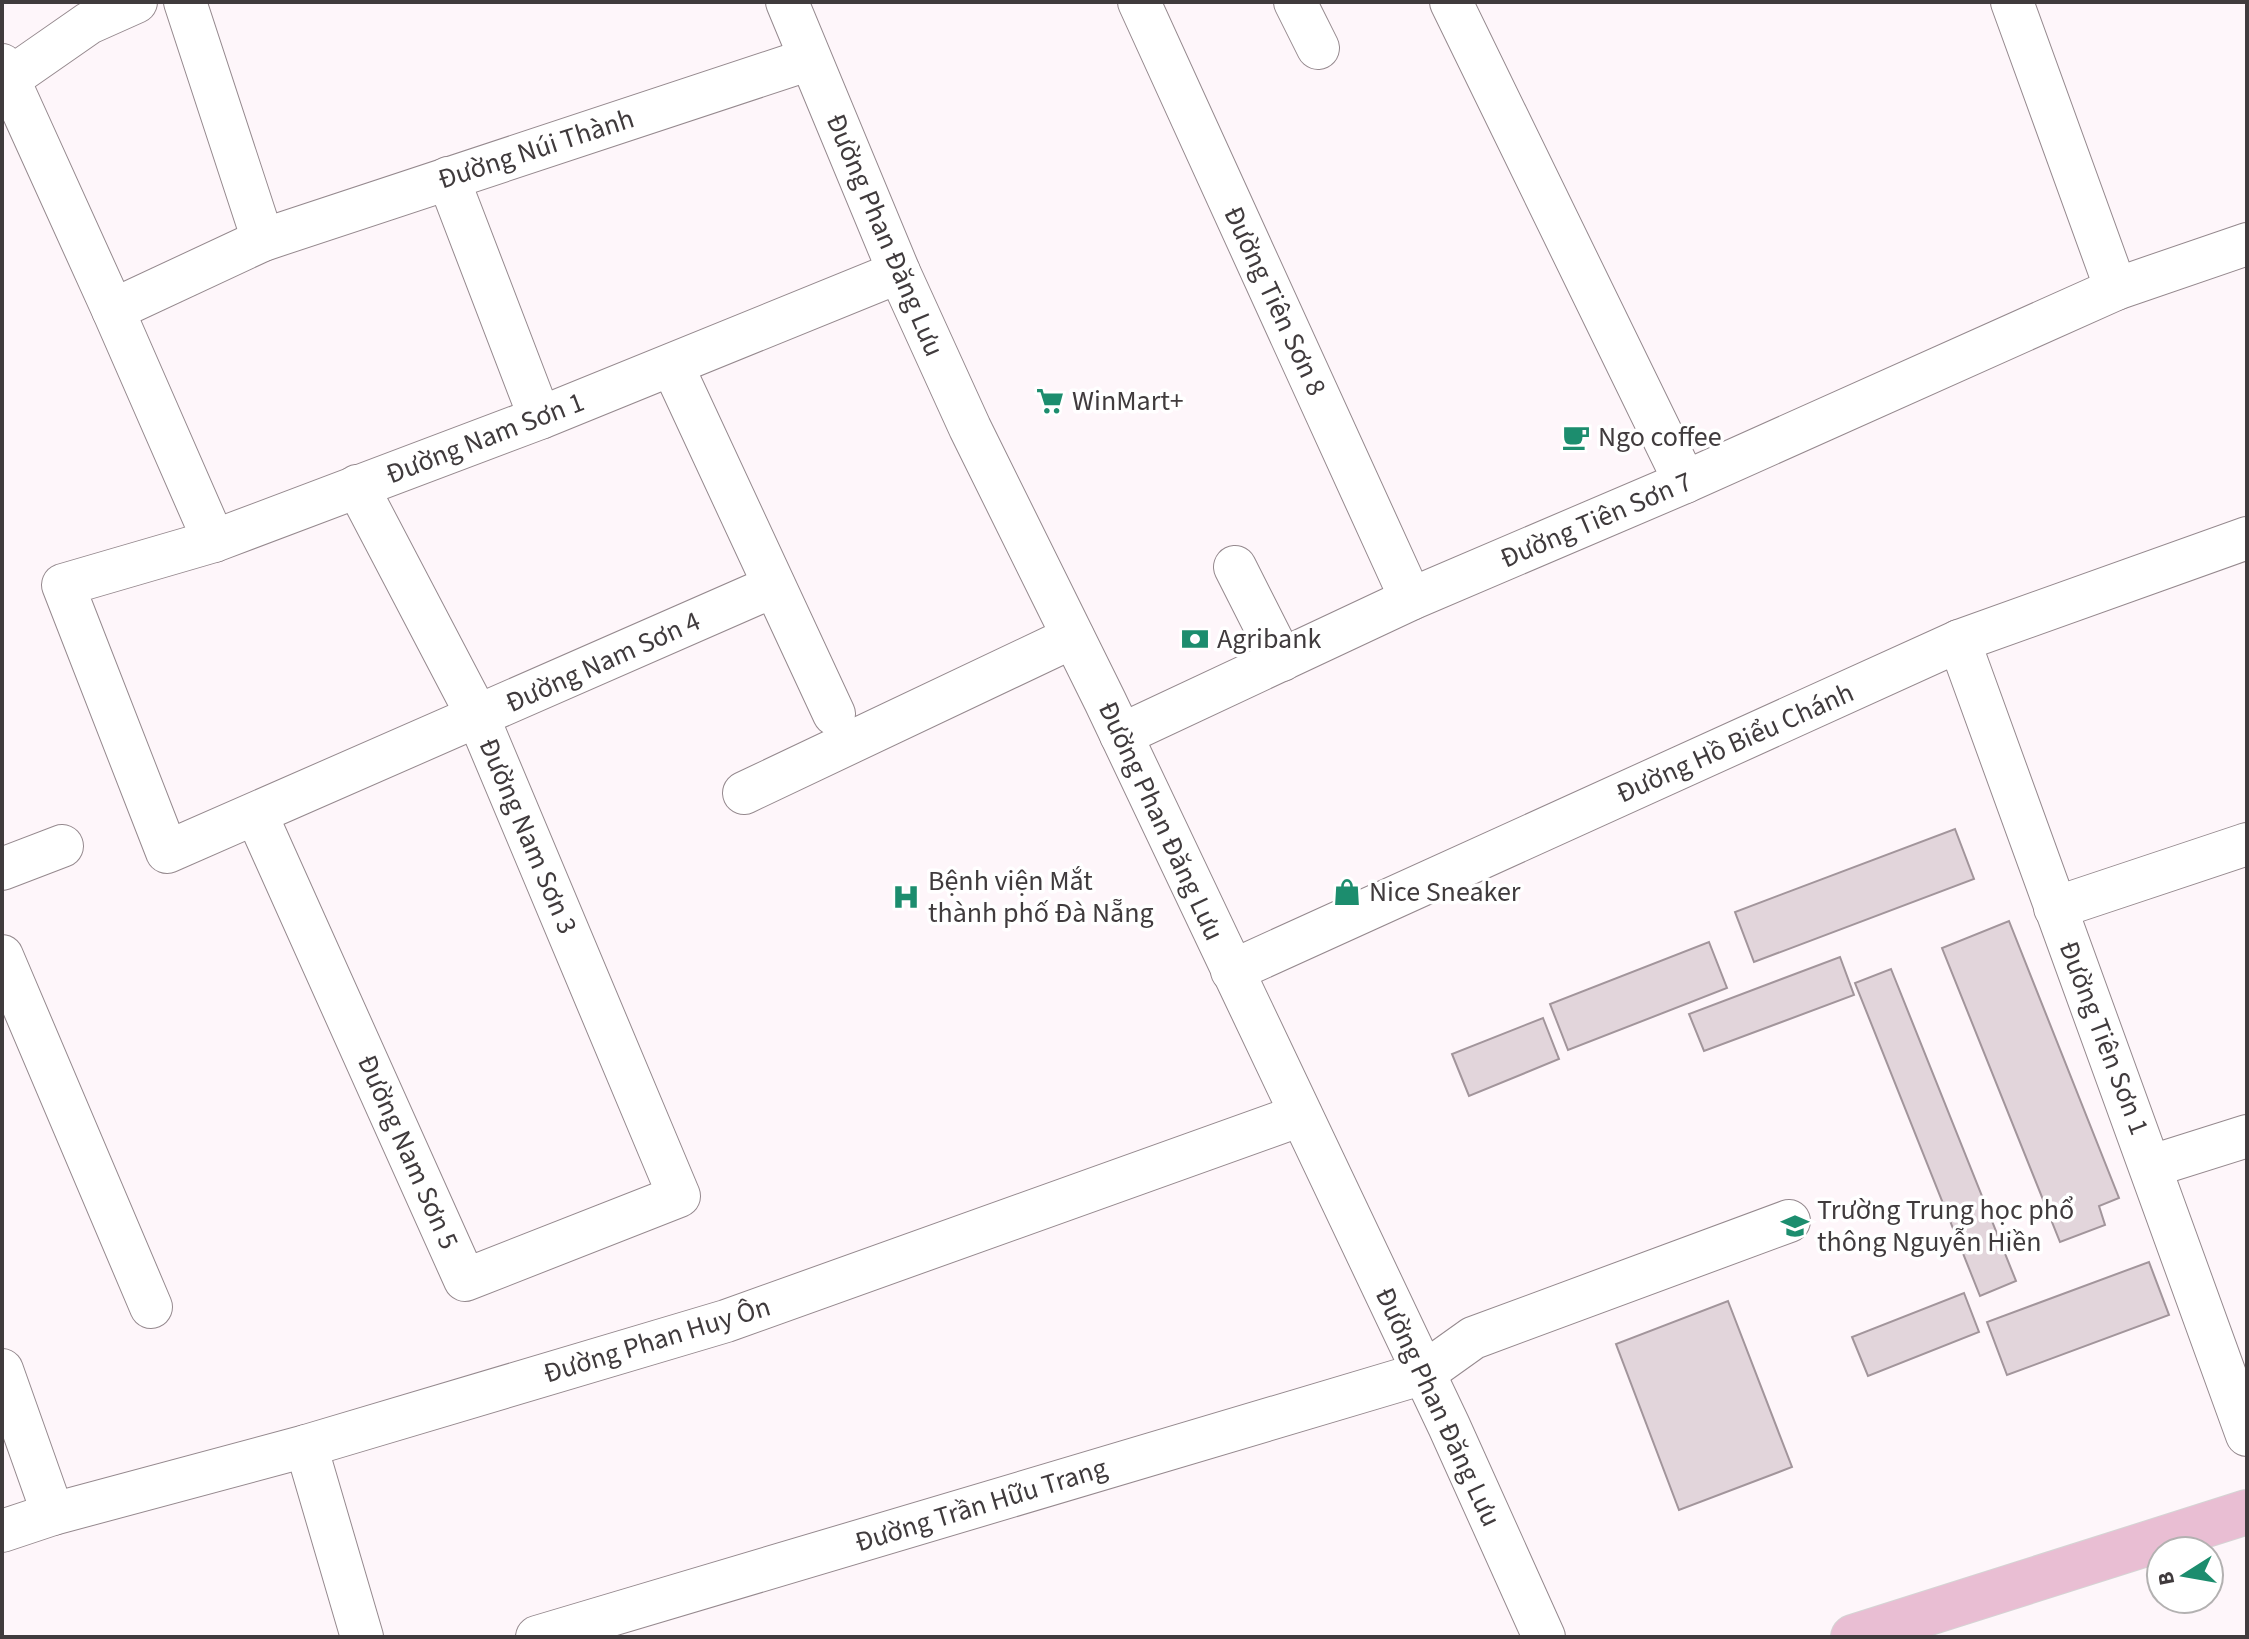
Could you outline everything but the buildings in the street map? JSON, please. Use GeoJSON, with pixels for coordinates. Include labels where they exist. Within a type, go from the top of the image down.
{"type":"FeatureCollection","features":[{"type":"Feature","properties":{"kind":"main road"},"geometry":{"type":"LineString","coordinates":[[1853,1637],[2247,1512]]}},
{"type":"Feature","properties":{"kind":"street"},"geometry":{"type":"LineString","coordinates":[[136,2],[89,23],[6,72],[214,541]]}},
{"type":"Feature","properties":{"kind":"street"},"geometry":{"type":"LineString","coordinates":[[185,2],[263,240]]}},
{"type":"Feature","properties":{"kind":"street","name":"Đường Phan Đăng Lưu"},"geometry":{"type":"LineString","coordinates":[[787,2],[899,272],[970,428],[1121,735],[1424,1373],[1544,1637]]}},
{"type":"Feature","properties":{"kind":"street","name":"Đường Tiên Sơn 8"},"geometry":{"type":"LineString","coordinates":[[1139,2],[1411,599]]}},
{"type":"Feature","properties":{"kind":"street"},"geometry":{"type":"LineString","coordinates":[[1295,2],[1318,48]]}},
{"type":"Feature","properties":{"kind":"street"},"geometry":{"type":"LineString","coordinates":[[1451,2],[1685,482]]}},
{"type":"Feature","properties":{"kind":"street"},"geometry":{"type":"LineString","coordinates":[[2012,2],[2116,289]]}},
{"type":"Feature","properties":{"kind":"street","name":"Đường Núi Thành"},"geometry":{"type":"LineString","coordinates":[[113,310],[263,240],[810,59]]}},
{"type":"Feature","properties":{"kind":"street"},"geometry":{"type":"LineString","coordinates":[[448,178],[540,418]]}},
{"type":"Feature","properties":{"kind":"street","name":"Đường Tiên Sơn 7"},"geometry":{"type":"LineString","coordinates":[[1121,735],[1411,599],[1685,482],[2116,289],[2247,244]]}},
{"type":"Feature","properties":{"kind":"street","name":"Đường Nam Sơn 1"},"geometry":{"type":"LineString","coordinates":[[167,852],[63,585],[214,541],[540,418],[899,272]]}},
{"type":"Feature","properties":{"kind":"street"},"geometry":{"type":"LineString","coordinates":[[672,365],[834,714]]}},
{"type":"Feature","properties":{"kind":"street","name":"Đường Nam Sơn 3"},"geometry":{"type":"LineString","coordinates":[[357,486],[478,717],[679,1196]]}},
{"type":"Feature","properties":{"kind":"street","name":"Đường Hồ Biểu Chánh"},"geometry":{"type":"LineString","coordinates":[[1232,971],[1959,641],[2247,538]]}},
{"type":"Feature","properties":{"kind":"street"},"geometry":{"type":"LineString","coordinates":[[1235,567],[1282,660]]}},
{"type":"Feature","properties":{"kind":"street","name":"Đường Nam Sơn 4"},"geometry":{"type":"LineString","coordinates":[[167,852],[774,586]]}},
{"type":"Feature","properties":{"kind":"street"},"geometry":{"type":"LineString","coordinates":[[744,793],[1073,637]]}},
{"type":"Feature","properties":{"kind":"street","name":"Đường Tiên Sơn 1"},"geometry":{"type":"LineString","coordinates":[[1959,641],[2152,1166],[2247,1435]]}},
{"type":"Feature","properties":{"kind":"street","name":"Đường Nam Sơn 5"},"geometry":{"type":"LineString","coordinates":[[256,814],[465,1280],[679,1196]]}},
{"type":"Feature","properties":{"kind":"street"},"geometry":{"type":"LineString","coordinates":[[2055,908],[2247,844]]}},
{"type":"Feature","properties":{"kind":"street"},"geometry":{"type":"LineString","coordinates":[[2,869],[62,846]]}},
{"type":"Feature","properties":{"kind":"street"},"geometry":{"type":"LineString","coordinates":[[2,956],[151,1307]]}},
{"type":"Feature","properties":{"kind":"street","name":"Đường Phan Huy Ôn"},"geometry":{"type":"LineString","coordinates":[[2,1531],[53,1514],[306,1446],[726,1321],[1301,1115]]}},
{"type":"Feature","properties":{"kind":"street"},"geometry":{"type":"LineString","coordinates":[[2152,1166],[2247,1136]]}},
{"type":"Feature","properties":{"kind":"street","name":"Đường Trần Hữu Trang"},"geometry":{"type":"LineString","coordinates":[[537,1637],[1424,1373],[1473,1338],[1789,1221]]}},
{"type":"Feature","properties":{"kind":"street"},"geometry":{"type":"LineString","coordinates":[[2,1370],[53,1514]]}},
{"type":"Feature","properties":{"kind":"street"},"geometry":{"type":"LineString","coordinates":[[306,1446],[362,1637]]}},
{"type":"Feature","properties":{"kind":"place","name":"WinMart+"},"geometry":{"type":"Point","coordinates":[1050,401]}},
{"type":"Feature","properties":{"kind":"place","name":"Ngo coffee"},"geometry":{"type":"Point","coordinates":[1576,437]}},
{"type":"Feature","properties":{"kind":"place","name":"Agribank"},"geometry":{"type":"Point","coordinates":[1195,639]}},
{"type":"Feature","properties":{"kind":"place","name":"Nice Sneaker"},"geometry":{"type":"Point","coordinates":[1347,892]}},
{"type":"Feature","properties":{"kind":"place","name":"Bệnh viện Mắt thành phố Đà Nẵng"},"geometry":{"type":"Point","coordinates":[906,897]}},
{"type":"Feature","properties":{"kind":"place","name":"Trường Trung học phổ thông Nguyễn Hiền"},"geometry":{"type":"Point","coordinates":[1795,1226]}}]}
